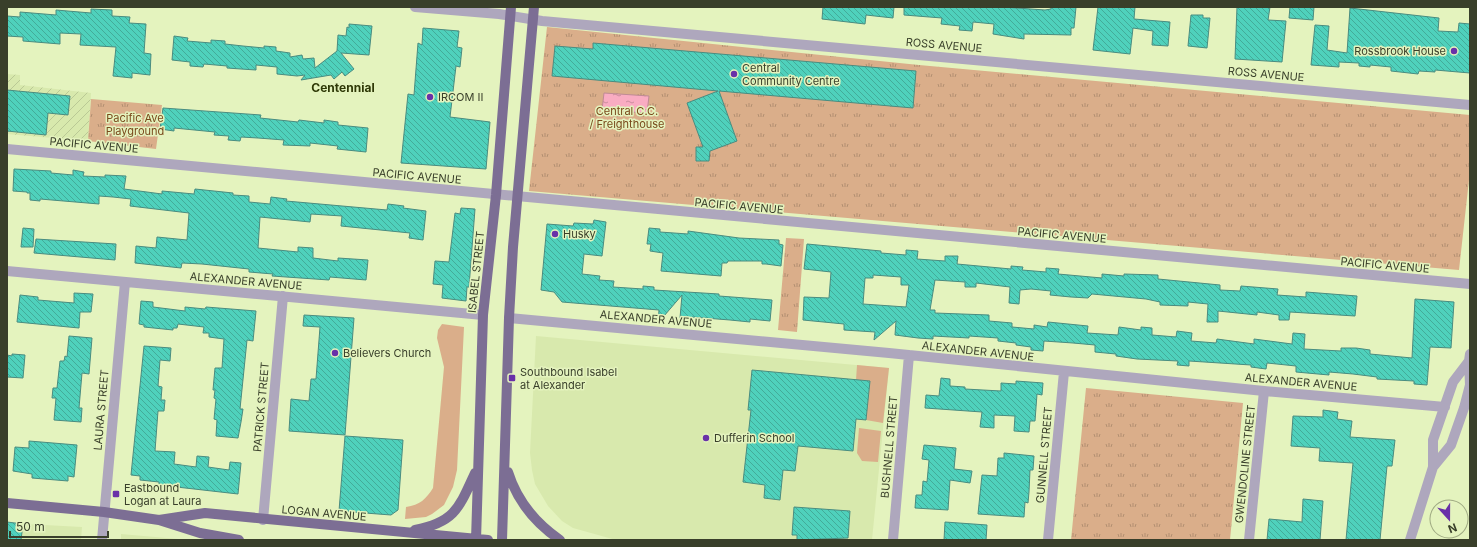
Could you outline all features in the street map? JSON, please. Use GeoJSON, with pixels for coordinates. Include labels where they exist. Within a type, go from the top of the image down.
{"type":"FeatureCollection","features":[{"type":"Feature","properties":{"kind":"main road"},"geometry":{"type":"LineString","coordinates":[[502,540],[506,465],[509,318],[516,197],[534,7]]}},
{"type":"Feature","properties":{"kind":"main road","name":"ISABEL STREET"},"geometry":{"type":"LineString","coordinates":[[476,539],[483,315],[496,195],[510,12]]}},
{"type":"Feature","properties":{"kind":"main road"},"geometry":{"type":"LineString","coordinates":[[506,465],[513,488],[524,506],[540,525],[560,540]]}},
{"type":"Feature","properties":{"kind":"main road"},"geometry":{"type":"LineString","coordinates":[[401,532],[432,526],[450,516],[459,506],[477,470]]}},
{"type":"Feature","properties":{"kind":"main road","name":"LOGAN AVENUE"},"geometry":{"type":"LineString","coordinates":[[7,503],[104,512],[159,520],[200,533],[239,540]]}},
{"type":"Feature","properties":{"kind":"main road","name":"LOGAN AVENUE"},"geometry":{"type":"LineString","coordinates":[[159,520],[205,513],[263,520],[488,540]]}},
{"type":"Feature","properties":{"kind":"street","name":"ROSS AVENUE"},"geometry":{"type":"LineString","coordinates":[[415,7],[510,12],[533,20],[1470,105]]}},
{"type":"Feature","properties":{"kind":"street","name":"PACIFIC AVENUE"},"geometry":{"type":"LineString","coordinates":[[7,149],[1470,284]]}},
{"type":"Feature","properties":{"kind":"street","name":"ALEXANDER AVENUE"},"geometry":{"type":"LineString","coordinates":[[7,271],[483,315]]}},
{"type":"Feature","properties":{"kind":"street","name":"LAURA STREET"},"geometry":{"type":"LineString","coordinates":[[102,540],[125,282]]}},
{"type":"Feature","properties":{"kind":"street","name":"PATRICK STREET"},"geometry":{"type":"LineString","coordinates":[[263,520],[283,296]]}},
{"type":"Feature","properties":{"kind":"street","name":"ALEXANDER AVENUE"},"geometry":{"type":"LineString","coordinates":[[509,318],[909,355],[1064,372],[1445,407]]}},
{"type":"Feature","properties":{"kind":"street","name":"BUSHNELL STREET"},"geometry":{"type":"LineString","coordinates":[[893,540],[909,355]]}},
{"type":"Feature","properties":{"kind":"street"},"geometry":{"type":"LineString","coordinates":[[1410,540],[1433,468],[1433,440],[1453,382],[1469,357]]}},
{"type":"Feature","properties":{"kind":"street"},"geometry":{"type":"LineString","coordinates":[[1433,468],[1451,445],[1467,409],[1470,385],[1469,357]]}},
{"type":"Feature","properties":{"kind":"street","name":"GUNNELL STREET"},"geometry":{"type":"LineString","coordinates":[[1048,540],[1064,372]]}},
{"type":"Feature","properties":{"kind":"street","name":"GWENDOLINE STREET"},"geometry":{"type":"LineString","coordinates":[[1249,540],[1264,391]]}},
{"type":"Feature","properties":{"kind":"shaded area"},"geometry":{"type":"Polygon","coordinates":[[[7,74],[20,75],[20,85],[91,93],[88,141],[7,134],[7,74]]]}},
{"type":"Feature","properties":{"kind":"shaded area","name":"Dufferin School"},"geometry":{"type":"Polygon","coordinates":[[[536,336],[889,368],[872,540],[616,540],[573,528],[562,521],[548,506],[535,484],[532,470],[530,453],[536,336]]]}},
{"type":"Feature","properties":{"kind":"shaded area"},"geometry":{"type":"Polygon","coordinates":[[[7,523],[82,527],[81,540],[7,540],[7,523]]]}},
{"type":"Feature","properties":{"kind":"shaded area"},"geometry":{"type":"Polygon","coordinates":[[[121,534],[178,539],[184,540],[121,540],[121,534]]]}},
{"type":"Feature","properties":{"kind":"green space","name":"Central C.C. / Freighthouse"},"geometry":{"type":"Polygon","coordinates":[[[547,27],[919,65],[1470,115],[1470,171],[1459,270],[529,191],[547,27]]]}},
{"type":"Feature","properties":{"kind":"green space","name":"Pacific Ave Playground"},"geometry":{"type":"Polygon","coordinates":[[[91,99],[162,105],[156,149],[88,141],[91,99]]]}},
{"type":"Feature","properties":{"kind":"green space"},"geometry":{"type":"Polygon","coordinates":[[[786,238],[804,239],[797,332],[778,330],[786,238]]]}},
{"type":"Feature","properties":{"kind":"green space"},"geometry":{"type":"Polygon","coordinates":[[[442,324],[464,327],[457,470],[453,487],[444,505],[426,517],[405,519],[406,507],[415,505],[422,501],[433,488],[444,367],[437,338],[438,330],[442,324]]]}},
{"type":"Feature","properties":{"kind":"green space"},"geometry":{"type":"Polygon","coordinates":[[[857,365],[889,368],[883,423],[866,420],[870,381],[856,380],[857,365]]]}},
{"type":"Feature","properties":{"kind":"green space"},"geometry":{"type":"Polygon","coordinates":[[[1086,388],[1243,403],[1230,540],[1071,540],[1086,388]]]}},
{"type":"Feature","properties":{"kind":"green space"},"geometry":{"type":"Polygon","coordinates":[[[859,428],[881,431],[878,462],[862,461],[857,453],[859,428]]]}},
{"type":"Feature","properties":{"kind":"water"},"geometry":{"type":"Polygon","coordinates":[[[604,93],[649,96],[647,113],[602,110],[604,93]]]}},
{"type":"Feature","properties":{"kind":"building"},"geometry":{"type":"Polygon","coordinates":[[[823,7],[894,7],[893,18],[866,15],[865,24],[822,19],[823,7]]]}},
{"type":"Feature","properties":{"kind":"building"},"geometry":{"type":"Polygon","coordinates":[[[904,7],[1003,7],[1045,10],[1051,9],[1051,7],[1076,7],[1074,28],[1071,28],[1071,35],[1024,34],[1024,39],[993,34],[994,24],[973,22],[972,31],[959,30],[960,26],[941,24],[942,18],[904,15],[904,7]]]}},
{"type":"Feature","properties":{"kind":"building"},"geometry":{"type":"Polygon","coordinates":[[[1098,7],[1135,7],[1134,19],[1170,22],[1168,46],[1152,45],[1153,31],[1133,28],[1130,54],[1093,50],[1098,7]]]}},
{"type":"Feature","properties":{"kind":"building"},"geometry":{"type":"Polygon","coordinates":[[[1237,7],[1270,7],[1268,20],[1286,21],[1282,62],[1235,59],[1237,7]]]}},
{"type":"Feature","properties":{"kind":"building"},"geometry":{"type":"Polygon","coordinates":[[[1290,7],[1314,7],[1313,20],[1289,18],[1290,7]]]}},
{"type":"Feature","properties":{"kind":"building"},"geometry":{"type":"Polygon","coordinates":[[[1350,8],[1439,18],[1438,31],[1458,32],[1459,23],[1470,24],[1470,73],[1435,70],[1435,72],[1419,71],[1418,74],[1391,71],[1391,67],[1370,65],[1370,67],[1359,66],[1359,63],[1339,62],[1339,67],[1311,65],[1315,25],[1329,26],[1327,50],[1347,53],[1350,8]]]}},
{"type":"Feature","properties":{"kind":"building"},"geometry":{"type":"Polygon","coordinates":[[[91,9],[112,10],[112,16],[130,17],[129,23],[146,24],[144,53],[151,54],[150,75],[132,73],[132,78],[113,76],[116,47],[80,45],[81,34],[60,33],[60,44],[23,41],[23,37],[7,36],[7,16],[20,17],[20,12],[56,15],[56,10],[91,13],[91,9]]]}},
{"type":"Feature","properties":{"kind":"building"},"geometry":{"type":"Polygon","coordinates":[[[1191,15],[1203,15],[1203,18],[1210,18],[1207,48],[1188,46],[1191,15]]]}},
{"type":"Feature","properties":{"kind":"building"},"geometry":{"type":"Polygon","coordinates":[[[349,24],[372,26],[369,55],[341,53],[354,69],[345,76],[342,72],[334,79],[331,75],[301,80],[305,75],[297,76],[277,74],[277,67],[256,65],[256,70],[227,68],[227,66],[204,64],[203,67],[190,66],[190,62],[172,60],[174,36],[188,38],[187,41],[211,43],[211,40],[225,41],[225,44],[243,46],[264,48],[264,46],[276,47],[276,51],[290,53],[290,57],[302,55],[303,59],[314,58],[315,68],[337,51],[338,35],[346,36],[347,27],[349,28],[349,24]]]}},
{"type":"Feature","properties":{"kind":"building","name":"IRCOM II"},"geometry":{"type":"Polygon","coordinates":[[[423,28],[459,31],[457,47],[462,48],[460,67],[456,66],[450,117],[490,122],[486,169],[401,163],[408,94],[414,95],[418,43],[422,45],[423,28]]]}},
{"type":"Feature","properties":{"kind":"building","name":"Central Community Centre"},"geometry":{"type":"Polygon","coordinates":[[[593,43],[916,71],[913,108],[719,91],[737,141],[710,151],[709,161],[696,161],[696,147],[703,147],[687,103],[718,91],[552,76],[555,46],[593,49],[593,43]]]}},
{"type":"Feature","properties":{"kind":"building"},"geometry":{"type":"Polygon","coordinates":[[[7,90],[70,96],[68,115],[48,113],[46,135],[7,131],[7,90]]]}},
{"type":"Feature","properties":{"kind":"building"},"geometry":{"type":"Polygon","coordinates":[[[163,108],[261,115],[260,118],[298,122],[299,120],[324,123],[324,120],[338,122],[338,125],[368,128],[366,152],[337,149],[338,146],[310,143],[310,146],[283,145],[284,140],[241,137],[240,141],[228,140],[229,136],[214,135],[215,132],[174,128],[174,131],[160,129],[163,108]]]}},
{"type":"Feature","properties":{"kind":"building"},"geometry":{"type":"Polygon","coordinates":[[[14,169],[51,171],[51,173],[73,175],[73,170],[84,172],[83,176],[126,176],[124,189],[162,194],[162,191],[194,194],[195,189],[249,196],[249,202],[270,204],[271,197],[287,199],[286,201],[387,210],[388,204],[404,206],[403,208],[426,211],[423,240],[409,238],[410,233],[341,226],[342,216],[311,214],[310,222],[260,217],[258,248],[298,252],[298,247],[313,248],[313,258],[338,261],[338,258],[368,260],[366,280],[330,277],[329,280],[272,276],[273,274],[249,272],[249,269],[202,264],[182,263],[181,268],[135,263],[136,246],[156,248],[157,237],[187,240],[189,213],[130,206],[131,199],[113,197],[99,196],[99,204],[40,199],[40,201],[30,200],[30,193],[13,191],[14,169]]]}},
{"type":"Feature","properties":{"kind":"building"},"geometry":{"type":"Polygon","coordinates":[[[461,208],[475,209],[469,287],[467,287],[466,301],[442,298],[443,285],[433,284],[435,261],[449,262],[455,213],[460,214],[461,208]]]}},
{"type":"Feature","properties":{"kind":"building"},"geometry":{"type":"Polygon","coordinates":[[[594,220],[606,222],[602,256],[584,254],[582,274],[600,276],[599,280],[614,281],[613,287],[643,289],[643,286],[654,287],[654,290],[719,294],[719,296],[772,300],[770,321],[750,319],[750,322],[692,317],[691,319],[680,318],[682,295],[658,323],[659,310],[562,302],[554,292],[541,290],[547,224],[573,226],[574,223],[593,224],[594,220]]]}},
{"type":"Feature","properties":{"kind":"building"},"geometry":{"type":"Polygon","coordinates":[[[23,228],[34,229],[33,247],[21,247],[23,228]]]}},
{"type":"Feature","properties":{"kind":"building"},"geometry":{"type":"Polygon","coordinates":[[[649,228],[660,229],[660,232],[688,234],[688,231],[739,238],[779,240],[779,244],[783,245],[781,266],[762,264],[762,261],[728,261],[727,263],[722,263],[721,276],[661,271],[663,253],[650,251],[651,244],[647,244],[649,228]]]}},
{"type":"Feature","properties":{"kind":"building"},"geometry":{"type":"Polygon","coordinates":[[[36,239],[116,244],[115,260],[34,253],[36,239]]]}},
{"type":"Feature","properties":{"kind":"building"},"geometry":{"type":"Polygon","coordinates":[[[807,244],[881,251],[881,253],[906,255],[906,250],[918,251],[917,259],[945,261],[945,256],[958,256],[957,264],[1011,269],[1011,266],[1023,267],[1022,270],[1046,272],[1046,268],[1059,269],[1058,274],[1102,278],[1102,274],[1124,276],[1124,274],[1158,275],[1158,279],[1220,285],[1220,290],[1240,291],[1241,286],[1278,289],[1277,295],[1306,297],[1306,292],[1357,296],[1355,316],[1290,312],[1289,320],[1279,320],[1279,315],[1257,312],[1257,315],[1218,311],[1218,322],[1207,322],[1208,304],[1188,302],[1188,306],[1160,305],[1160,302],[1146,299],[1092,294],[1088,298],[1071,297],[1050,295],[1051,291],[1031,289],[1020,290],[1019,304],[1009,303],[1010,287],[976,283],[976,287],[965,287],[965,282],[935,280],[930,310],[935,310],[935,313],[989,315],[989,321],[1012,323],[1012,327],[1034,329],[1034,325],[1047,327],[1048,322],[1088,326],[1087,333],[1118,335],[1119,327],[1141,330],[1141,327],[1152,328],[1152,335],[1176,337],[1177,331],[1192,333],[1191,341],[1216,343],[1217,339],[1254,344],[1254,339],[1292,344],[1293,333],[1305,334],[1304,349],[1341,351],[1341,348],[1356,348],[1370,350],[1370,354],[1412,358],[1415,299],[1454,302],[1451,348],[1430,347],[1427,385],[1414,384],[1414,381],[1377,379],[1377,377],[1353,374],[1329,372],[1329,375],[1296,372],[1296,366],[1267,363],[1266,369],[1251,367],[1251,365],[1189,361],[1189,366],[1177,365],[1178,361],[1137,359],[1116,356],[1116,354],[1095,352],[1095,345],[1044,341],[1043,351],[1031,350],[1031,347],[1016,345],[1016,343],[998,341],[998,338],[933,336],[933,339],[918,338],[895,335],[896,321],[874,340],[875,332],[844,330],[844,324],[803,320],[804,297],[829,298],[831,272],[804,269],[807,244]],[[873,275],[873,278],[865,278],[863,304],[906,307],[909,285],[901,285],[901,277],[873,275]]]}},
{"type":"Feature","properties":{"kind":"building"},"geometry":{"type":"Polygon","coordinates":[[[74,293],[93,294],[91,312],[80,312],[79,328],[17,322],[20,295],[38,297],[38,300],[74,303],[74,293]]]}},
{"type":"Feature","properties":{"kind":"building"},"geometry":{"type":"Polygon","coordinates":[[[141,301],[153,302],[153,307],[185,311],[185,307],[205,309],[206,307],[256,311],[253,341],[247,340],[240,409],[243,409],[238,438],[216,436],[217,420],[214,419],[216,399],[214,398],[215,390],[213,390],[215,368],[222,368],[224,339],[209,337],[209,333],[203,333],[204,327],[178,324],[177,328],[173,328],[173,330],[144,327],[144,325],[139,324],[141,301]]]}},
{"type":"Feature","properties":{"kind":"building","name":"Believers Church"},"geometry":{"type":"Polygon","coordinates":[[[304,315],[354,318],[345,435],[289,431],[291,399],[309,401],[311,379],[316,379],[320,327],[303,326],[304,315]]]}},
{"type":"Feature","properties":{"kind":"building"},"geometry":{"type":"Polygon","coordinates":[[[69,336],[92,338],[89,374],[82,373],[79,408],[82,408],[81,422],[54,420],[56,398],[52,398],[53,388],[57,388],[60,361],[64,361],[65,356],[67,357],[69,336]]]}},
{"type":"Feature","properties":{"kind":"building"},"geometry":{"type":"Polygon","coordinates":[[[144,346],[171,348],[170,361],[160,360],[158,386],[162,387],[161,400],[165,400],[164,411],[158,411],[155,451],[175,452],[174,464],[196,467],[197,456],[209,457],[208,467],[229,470],[230,462],[241,463],[238,494],[159,485],[159,482],[140,480],[140,476],[131,475],[144,346]]]}},
{"type":"Feature","properties":{"kind":"building"},"geometry":{"type":"Polygon","coordinates":[[[12,354],[25,355],[23,378],[7,377],[7,355],[12,356],[12,354]]]}},
{"type":"Feature","properties":{"kind":"building"},"geometry":{"type":"Polygon","coordinates":[[[752,370],[870,381],[866,420],[856,419],[853,451],[798,446],[795,471],[783,470],[780,500],[764,498],[765,485],[743,482],[751,410],[748,410],[752,370]]]}},
{"type":"Feature","properties":{"kind":"building"},"geometry":{"type":"Polygon","coordinates":[[[941,378],[950,379],[950,386],[965,387],[965,389],[1001,391],[1001,383],[1016,384],[1016,381],[1043,383],[1042,395],[1037,394],[1035,421],[1030,421],[1029,432],[1014,431],[1015,416],[994,415],[994,428],[980,427],[982,412],[925,408],[926,395],[939,396],[941,378]]]}},
{"type":"Feature","properties":{"kind":"building"},"geometry":{"type":"Polygon","coordinates":[[[1323,410],[1338,412],[1337,419],[1352,421],[1350,437],[1395,440],[1392,466],[1387,466],[1380,540],[1346,540],[1353,463],[1319,461],[1320,448],[1291,446],[1293,416],[1323,417],[1323,410]]]}},
{"type":"Feature","properties":{"kind":"building"},"geometry":{"type":"Polygon","coordinates":[[[345,436],[403,440],[398,510],[391,515],[339,511],[345,436]]]}},
{"type":"Feature","properties":{"kind":"building"},"geometry":{"type":"Polygon","coordinates":[[[29,441],[77,445],[74,477],[68,476],[68,481],[32,478],[32,474],[13,471],[15,447],[29,448],[29,441]]]}},
{"type":"Feature","properties":{"kind":"building"},"geometry":{"type":"Polygon","coordinates":[[[924,445],[956,448],[954,469],[972,471],[970,483],[950,480],[948,510],[915,508],[916,495],[922,495],[923,481],[927,482],[929,460],[922,459],[924,445]]]}},
{"type":"Feature","properties":{"kind":"building"},"geometry":{"type":"Polygon","coordinates":[[[1004,453],[1034,456],[1033,470],[1030,470],[1028,503],[1025,502],[1024,517],[978,514],[982,475],[997,476],[998,458],[1004,458],[1004,453]]]}},
{"type":"Feature","properties":{"kind":"building"},"geometry":{"type":"Polygon","coordinates":[[[1303,499],[1323,501],[1320,540],[1267,540],[1269,519],[1302,522],[1303,499]]]}},
{"type":"Feature","properties":{"kind":"building"},"geometry":{"type":"Polygon","coordinates":[[[794,507],[850,511],[848,538],[797,540],[797,535],[792,535],[794,507]]]}},
{"type":"Feature","properties":{"kind":"building"},"geometry":{"type":"Polygon","coordinates":[[[7,522],[23,524],[21,540],[7,540],[7,522]]]}},
{"type":"Feature","properties":{"kind":"building"},"geometry":{"type":"Polygon","coordinates":[[[945,522],[987,525],[986,540],[944,540],[945,522]]]}},
{"type":"Feature","properties":{"kind":"place","name":"Rossbrook House"},"geometry":{"type":"Point","coordinates":[1454,51]}},
{"type":"Feature","properties":{"kind":"place","name":"Central Community Centre"},"geometry":{"type":"Point","coordinates":[734,74]}},
{"type":"Feature","properties":{"kind":"place","name":"IRCOM II"},"geometry":{"type":"Point","coordinates":[430,97]}},
{"type":"Feature","properties":{"kind":"place","name":"Husky"},"geometry":{"type":"Point","coordinates":[555,234]}},
{"type":"Feature","properties":{"kind":"place","name":"Believers Church"},"geometry":{"type":"Point","coordinates":[335,353]}},
{"type":"Feature","properties":{"kind":"place","name":"Southbound Isabel at Alexander"},"geometry":{"type":"Point","coordinates":[512,378]}},
{"type":"Feature","properties":{"kind":"place","name":"Dufferin School"},"geometry":{"type":"Point","coordinates":[706,438]}},
{"type":"Feature","properties":{"kind":"place","name":"Eastbound Logan at Laura"},"geometry":{"type":"Point","coordinates":[116,494]}},
{"type":"Feature","properties":{"kind":"district","name":"Centennial"},"geometry":{"type":"Point","coordinates":[343,87]}}]}
